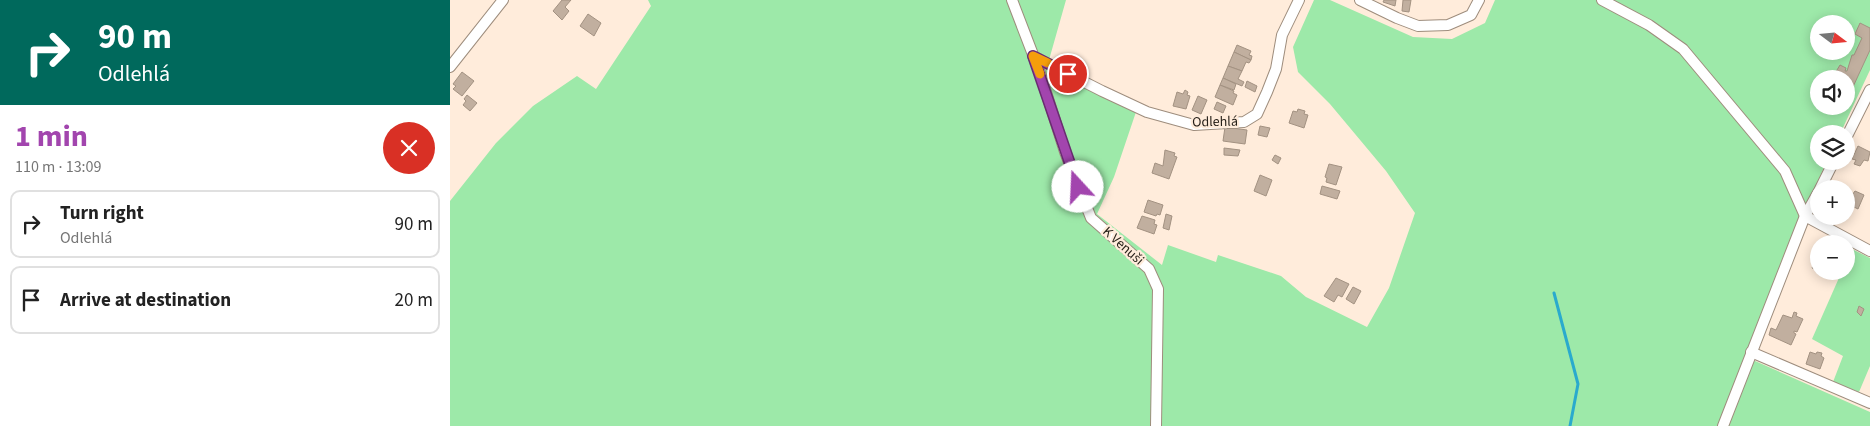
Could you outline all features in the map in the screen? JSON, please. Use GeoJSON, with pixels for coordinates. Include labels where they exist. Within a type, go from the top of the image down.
{"type":"FeatureCollection","features":[{"type":"Feature","properties":{"kind":"street"},"geometry":{"type":"LineString","coordinates":[[450,67],[503,0]]}},
{"type":"Feature","properties":{"kind":"street","name":"K Venuši"},"geometry":{"type":"LineString","coordinates":[[1012,0],[1065,152],[1091,218],[1148,269],[1158,289],[1156,426]]}},
{"type":"Feature","properties":{"kind":"street","name":"Odlehlá"},"geometry":{"type":"LineString","coordinates":[[1033,56],[1147,112],[1194,125],[1244,122],[1257,114],[1267,92],[1276,69],[1282,35],[1299,0]]}},
{"type":"Feature","properties":{"kind":"street"},"geometry":{"type":"LineString","coordinates":[[1360,0],[1418,26],[1448,26],[1470,15],[1479,0]]}},
{"type":"Feature","properties":{"kind":"street"},"geometry":{"type":"LineString","coordinates":[[1602,0],[1649,25],[1683,49],[1785,171],[1805,216],[1870,251]]}},
{"type":"Feature","properties":{"kind":"street"},"geometry":{"type":"LineString","coordinates":[[1852,125],[1870,90]]}},
{"type":"Feature","properties":{"kind":"street"},"geometry":{"type":"LineString","coordinates":[[1723,426],[1810,207]]}},
{"type":"Feature","properties":{"kind":"street"},"geometry":{"type":"LineString","coordinates":[[1751,352],[1870,403]]}},
{"type":"Feature","properties":{"kind":"green space"},"geometry":{"type":"Polygon","coordinates":[[[648,0],[1066,0],[1049,60],[1138,106],[1114,177],[1097,214],[1162,265],[1168,245],[1216,262],[1218,255],[1281,276],[1306,297],[1367,327],[1389,288],[1415,213],[1386,171],[1330,104],[1298,72],[1293,47],[1314,0],[1330,0],[1413,37],[1452,39],[1485,23],[1495,0],[1870,0],[1870,70],[1855,102],[1855,70],[1810,70],[1810,115],[1849,115],[1844,125],[1810,125],[1810,170],[1823,170],[1818,180],[1810,180],[1810,198],[1746,357],[1870,412],[1870,426],[450,426],[450,201],[496,143],[533,106],[577,76],[596,89],[651,6],[648,0]]]}},
{"type":"Feature","properties":{"kind":"green space"},"geometry":{"type":"Polygon","coordinates":[[[1855,250],[1870,258],[1870,366],[1859,392],[1833,382],[1843,356],[1812,339],[1838,280],[1855,280],[1855,250]]]}},
{"type":"Feature","properties":{"kind":"building"},"geometry":{"type":"Polygon","coordinates":[[[562,0],[571,0],[565,7],[569,11],[562,20],[553,11],[562,0]]]}},
{"type":"Feature","properties":{"kind":"building"},"geometry":{"type":"Polygon","coordinates":[[[1384,0],[1396,0],[1395,6],[1383,2],[1384,0]]]}},
{"type":"Feature","properties":{"kind":"building"},"geometry":{"type":"Polygon","coordinates":[[[1403,0],[1411,0],[1409,12],[1402,11],[1403,0]]]}},
{"type":"Feature","properties":{"kind":"building"},"geometry":{"type":"Polygon","coordinates":[[[588,14],[601,23],[594,36],[580,26],[588,14]]]}},
{"type":"Feature","properties":{"kind":"building"},"geometry":{"type":"Polygon","coordinates":[[[1860,23],[1870,28],[1870,50],[1855,82],[1855,70],[1847,70],[1850,60],[1855,60],[1855,53],[1862,38],[1855,34],[1860,23]]]}},
{"type":"Feature","properties":{"kind":"building"},"geometry":{"type":"Polygon","coordinates":[[[1237,45],[1251,51],[1249,55],[1252,56],[1251,60],[1234,52],[1237,45]]]}},
{"type":"Feature","properties":{"kind":"building"},"geometry":{"type":"Polygon","coordinates":[[[1234,52],[1251,60],[1249,63],[1246,62],[1242,71],[1228,66],[1234,52]]]}},
{"type":"Feature","properties":{"kind":"building"},"geometry":{"type":"Polygon","coordinates":[[[1840,65],[1846,68],[1845,70],[1837,70],[1840,65]]]}},
{"type":"Feature","properties":{"kind":"building"},"geometry":{"type":"Polygon","coordinates":[[[1228,66],[1242,71],[1238,79],[1244,82],[1242,86],[1223,78],[1228,66]]]}},
{"type":"Feature","properties":{"kind":"building"},"geometry":{"type":"Polygon","coordinates":[[[462,72],[474,81],[462,96],[453,89],[456,86],[453,84],[462,72]]]}},
{"type":"Feature","properties":{"kind":"building"},"geometry":{"type":"Polygon","coordinates":[[[1223,78],[1236,84],[1234,90],[1220,85],[1223,78]]]}},
{"type":"Feature","properties":{"kind":"building"},"geometry":{"type":"Polygon","coordinates":[[[1247,81],[1257,86],[1255,92],[1245,87],[1247,81]]]}},
{"type":"Feature","properties":{"kind":"building"},"geometry":{"type":"Polygon","coordinates":[[[1220,85],[1234,91],[1233,93],[1237,95],[1233,105],[1215,97],[1220,85]]]}},
{"type":"Feature","properties":{"kind":"building"},"geometry":{"type":"Polygon","coordinates":[[[1185,90],[1188,92],[1187,95],[1190,96],[1186,109],[1173,106],[1177,92],[1183,94],[1185,90]]]}},
{"type":"Feature","properties":{"kind":"building"},"geometry":{"type":"Polygon","coordinates":[[[467,95],[477,103],[470,111],[463,105],[467,95]]]}},
{"type":"Feature","properties":{"kind":"building"},"geometry":{"type":"Polygon","coordinates":[[[1198,96],[1207,100],[1201,114],[1192,110],[1198,96]]]}},
{"type":"Feature","properties":{"kind":"building"},"geometry":{"type":"Polygon","coordinates":[[[1217,102],[1226,106],[1223,113],[1214,109],[1217,102]]]}},
{"type":"Feature","properties":{"kind":"building"},"geometry":{"type":"Polygon","coordinates":[[[1298,109],[1305,111],[1304,114],[1308,115],[1304,128],[1289,123],[1293,111],[1297,112],[1298,109]]]}},
{"type":"Feature","properties":{"kind":"building"},"geometry":{"type":"Polygon","coordinates":[[[1260,126],[1270,128],[1267,137],[1258,135],[1260,126]]]}},
{"type":"Feature","properties":{"kind":"building"},"geometry":{"type":"Polygon","coordinates":[[[1225,127],[1247,130],[1245,144],[1223,141],[1225,127]]]}},
{"type":"Feature","properties":{"kind":"building"},"geometry":{"type":"Polygon","coordinates":[[[1858,146],[1870,152],[1868,161],[1864,160],[1860,166],[1855,164],[1855,152],[1858,146]]]}},
{"type":"Feature","properties":{"kind":"building"},"geometry":{"type":"Polygon","coordinates":[[[1224,148],[1240,150],[1238,156],[1224,155],[1224,148]]]}},
{"type":"Feature","properties":{"kind":"building"},"geometry":{"type":"Polygon","coordinates":[[[1165,150],[1175,153],[1174,156],[1177,157],[1169,179],[1152,173],[1155,163],[1163,166],[1165,150]]]}},
{"type":"Feature","properties":{"kind":"building"},"geometry":{"type":"Polygon","coordinates":[[[1275,155],[1281,158],[1278,164],[1272,160],[1275,155]]]}},
{"type":"Feature","properties":{"kind":"building"},"geometry":{"type":"Polygon","coordinates":[[[1329,164],[1342,167],[1336,185],[1326,182],[1327,178],[1325,177],[1329,164]]]}},
{"type":"Feature","properties":{"kind":"building"},"geometry":{"type":"Polygon","coordinates":[[[1260,175],[1272,180],[1266,196],[1254,191],[1260,175]]]}},
{"type":"Feature","properties":{"kind":"building"},"geometry":{"type":"Polygon","coordinates":[[[1322,186],[1340,191],[1337,199],[1320,194],[1322,186]]]}},
{"type":"Feature","properties":{"kind":"building"},"geometry":{"type":"Polygon","coordinates":[[[1855,191],[1864,195],[1858,209],[1855,208],[1855,191]]]}},
{"type":"Feature","properties":{"kind":"building"},"geometry":{"type":"Polygon","coordinates":[[[1148,200],[1163,205],[1160,215],[1157,214],[1156,216],[1144,212],[1148,200]]]}},
{"type":"Feature","properties":{"kind":"building"},"geometry":{"type":"Polygon","coordinates":[[[1166,214],[1172,216],[1169,230],[1163,228],[1166,214]]]}},
{"type":"Feature","properties":{"kind":"building"},"geometry":{"type":"Polygon","coordinates":[[[1142,216],[1155,220],[1154,224],[1157,225],[1154,234],[1137,228],[1142,216]]]}},
{"type":"Feature","properties":{"kind":"building"},"geometry":{"type":"Polygon","coordinates":[[[1336,278],[1349,284],[1342,297],[1338,295],[1334,302],[1324,296],[1336,278]]]}},
{"type":"Feature","properties":{"kind":"building"},"geometry":{"type":"Polygon","coordinates":[[[1353,287],[1361,291],[1354,304],[1346,299],[1353,287]]]}},
{"type":"Feature","properties":{"kind":"building"},"geometry":{"type":"Polygon","coordinates":[[[1859,306],[1864,309],[1861,316],[1857,312],[1859,306]]]}},
{"type":"Feature","properties":{"kind":"building"},"geometry":{"type":"Polygon","coordinates":[[[1794,312],[1797,313],[1796,316],[1803,319],[1797,332],[1794,331],[1796,334],[1791,345],[1769,335],[1771,328],[1776,330],[1783,315],[1792,318],[1794,312]]]}},
{"type":"Feature","properties":{"kind":"building"},"geometry":{"type":"Polygon","coordinates":[[[1810,352],[1822,353],[1821,356],[1824,358],[1820,369],[1806,364],[1810,352]]]}},
{"type":"Feature","properties":{"kind":"waterway"},"geometry":{"type":"LineString","coordinates":[[1554,293],[1578,384],[1570,426]]}},
{"type":"Feature","properties":{"kind":"slow traffic"},"geometry":{"type":"LineString","coordinates":[[1040,74],[1033,56],[1048,63]]}},
{"type":"Feature","properties":{"kind":"route"},"geometry":{"type":"LineString","coordinates":[[1068,74],[1033,56],[1078,187]]}}]}
